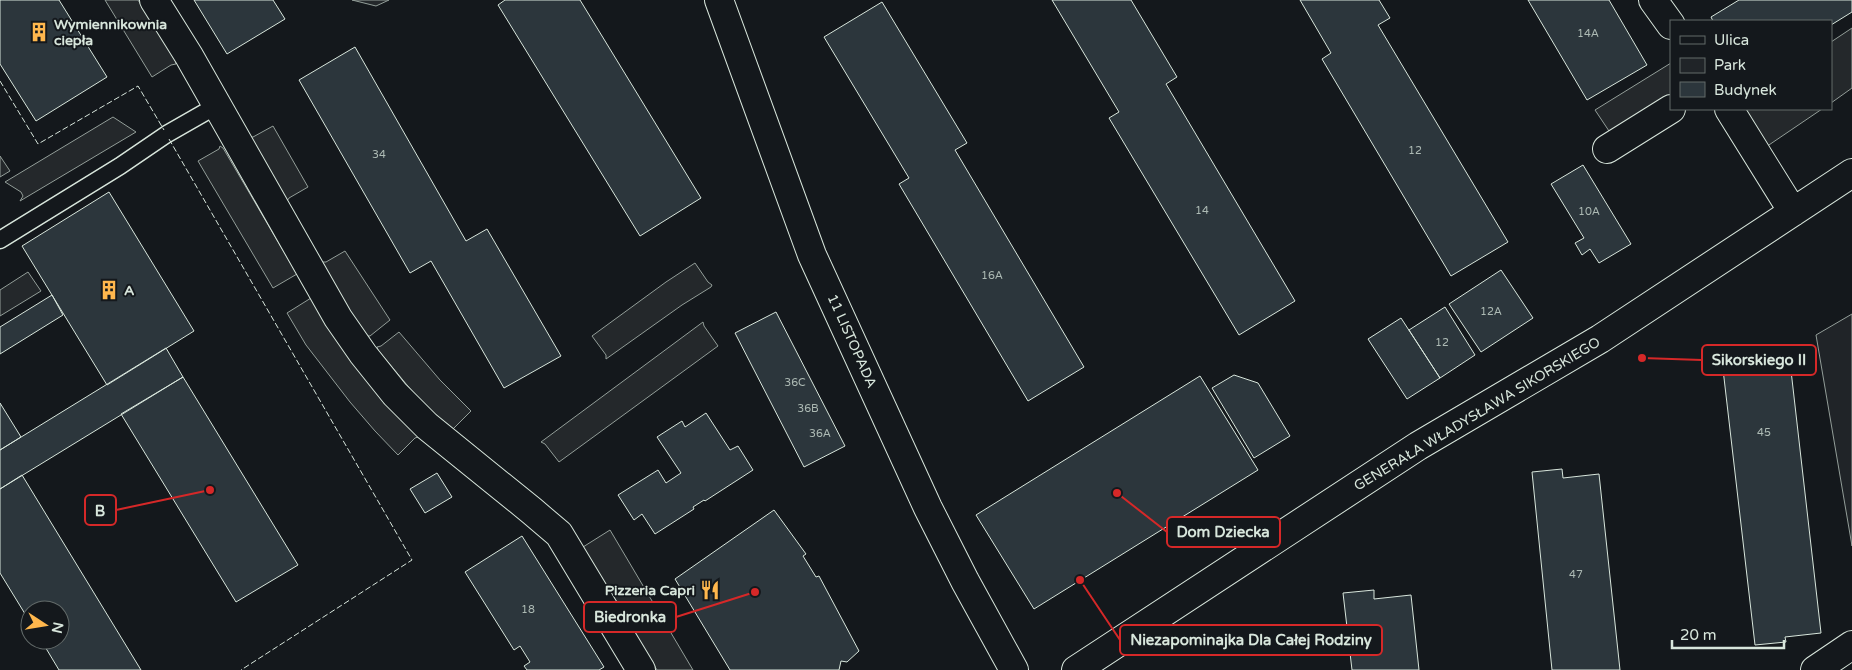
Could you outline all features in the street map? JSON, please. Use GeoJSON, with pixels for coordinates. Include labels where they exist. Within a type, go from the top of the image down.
{"type":"FeatureCollection","features":[{"type":"Feature","properties":{"kind":"street"},"geometry":{"type":"LineString","coordinates":[[154,0],[189,56],[338,318],[363,354],[395,394],[427,426],[559,534],[641,670]]}},
{"type":"Feature","properties":{"kind":"street","name":"11 LISTOPADA"},"geometry":{"type":"LineString","coordinates":[[719,0],[812,255],[925,500],[965,581],[1014,670]]}},
{"type":"Feature","properties":{"kind":"street"},"geometry":{"type":"LineString","coordinates":[[1653,0],[1670,24]]}},
{"type":"Feature","properties":{"kind":"street"},"geometry":{"type":"LineString","coordinates":[[1607,148],[1670,110]]}},
{"type":"Feature","properties":{"kind":"street"},"geometry":{"type":"LineString","coordinates":[[1729,110],[1793,212]]}},
{"type":"Feature","properties":{"kind":"street","name":"GENERAŁA WŁADYSŁAWA SIKORSKIEGO"},"geometry":{"type":"LineString","coordinates":[[1076,670],[1418,446],[1600,339],[1852,173]]}},
{"type":"Feature","properties":{"kind":"street"},"geometry":{"type":"LineString","coordinates":[[1815,670],[1852,645]]}},
{"type":"Feature","properties":{"kind":"lane"},"geometry":{"type":"LineString","coordinates":[[0,240],[120,166],[167,134],[216,106]]}},
{"type":"Feature","properties":{"kind":"green space"},"geometry":{"type":"Polygon","coordinates":[[[1852,314],[1852,546],[1816,335],[1852,314]]]}},
{"type":"Feature","properties":{"kind":"shaded area"},"geometry":{"type":"Polygon","coordinates":[[[105,0],[138,0],[175,59],[176,64],[171,65],[152,77],[105,0]]]}},
{"type":"Feature","properties":{"kind":"shaded area"},"geometry":{"type":"Polygon","coordinates":[[[352,0],[389,0],[376,6],[352,0]]]}},
{"type":"Feature","properties":{"kind":"shaded area"},"geometry":{"type":"Polygon","coordinates":[[[1852,28],[1852,88],[1832,102],[1832,41],[1852,28]]]}},
{"type":"Feature","properties":{"kind":"shaded area"},"geometry":{"type":"Polygon","coordinates":[[[1670,64],[1670,110],[1623,152],[1595,110],[1670,64]]]}},
{"type":"Feature","properties":{"kind":"shaded area"},"geometry":{"type":"Polygon","coordinates":[[[1737,110],[1821,110],[1763,149],[1737,110]]]}},
{"type":"Feature","properties":{"kind":"shaded area"},"geometry":{"type":"Polygon","coordinates":[[[113,117],[136,132],[20,201],[23,196],[21,192],[5,182],[113,117]]]}},
{"type":"Feature","properties":{"kind":"shaded area"},"geometry":{"type":"Polygon","coordinates":[[[273,126],[308,187],[287,201],[249,137],[253,137],[273,126]]]}},
{"type":"Feature","properties":{"kind":"shaded area"},"geometry":{"type":"Polygon","coordinates":[[[220,146],[223,148],[297,274],[273,288],[198,161],[219,149],[220,146]]]}},
{"type":"Feature","properties":{"kind":"shaded area"},"geometry":{"type":"Polygon","coordinates":[[[0,156],[10,171],[0,177],[0,156]]]}},
{"type":"Feature","properties":{"kind":"shaded area"},"geometry":{"type":"Polygon","coordinates":[[[345,251],[390,320],[370,336],[367,336],[354,318],[322,262],[326,262],[345,251]]]}},
{"type":"Feature","properties":{"kind":"shaded area"},"geometry":{"type":"Polygon","coordinates":[[[695,263],[712,285],[711,287],[682,305],[606,359],[606,355],[592,336],[695,263]]]}},
{"type":"Feature","properties":{"kind":"shaded area"},"geometry":{"type":"Polygon","coordinates":[[[28,272],[41,291],[0,316],[0,290],[28,272]]]}},
{"type":"Feature","properties":{"kind":"shaded area"},"geometry":{"type":"Polygon","coordinates":[[[311,298],[321,315],[417,434],[418,437],[398,455],[350,402],[306,345],[287,313],[311,298]]]}},
{"type":"Feature","properties":{"kind":"shaded area"},"geometry":{"type":"Polygon","coordinates":[[[703,322],[718,346],[559,462],[545,444],[541,442],[703,322]]]}},
{"type":"Feature","properties":{"kind":"shaded area"},"geometry":{"type":"Polygon","coordinates":[[[399,332],[440,380],[471,411],[452,430],[422,403],[378,350],[377,347],[399,332]]]}},
{"type":"Feature","properties":{"kind":"shaded area"},"geometry":{"type":"Polygon","coordinates":[[[610,530],[693,670],[657,670],[583,547],[610,530]]]}},
{"type":"Feature","properties":{"kind":"building","name":"Wymiennikownia ciepła"},"geometry":{"type":"Polygon","coordinates":[[[0,0],[59,0],[107,77],[36,121],[0,64],[0,0]]]}},
{"type":"Feature","properties":{"kind":"building"},"geometry":{"type":"Polygon","coordinates":[[[194,0],[273,0],[285,19],[227,54],[194,0]]]}},
{"type":"Feature","properties":{"kind":"building"},"geometry":{"type":"Polygon","coordinates":[[[505,0],[580,0],[701,198],[640,236],[498,5],[505,0]]]}},
{"type":"Feature","properties":{"kind":"building"},"geometry":{"type":"Polygon","coordinates":[[[1052,0],[1131,0],[1177,77],[1166,84],[1295,301],[1239,335],[1109,118],[1119,112],[1052,0]]]}},
{"type":"Feature","properties":{"kind":"building"},"geometry":{"type":"Polygon","coordinates":[[[1300,0],[1379,0],[1390,18],[1378,25],[1508,242],[1451,276],[1322,59],[1331,53],[1300,0]]]}},
{"type":"Feature","properties":{"kind":"building"},"geometry":{"type":"Polygon","coordinates":[[[1528,0],[1609,0],[1647,65],[1587,100],[1528,0]]]}},
{"type":"Feature","properties":{"kind":"building"},"geometry":{"type":"Polygon","coordinates":[[[1739,0],[1852,0],[1852,12],[1832,24],[1832,20],[1712,20],[1711,17],[1739,0]]]}},
{"type":"Feature","properties":{"kind":"building"},"geometry":{"type":"Polygon","coordinates":[[[882,2],[967,143],[955,150],[1084,367],[1028,401],[899,184],[909,178],[824,37],[882,2]]]}},
{"type":"Feature","properties":{"kind":"building"},"geometry":{"type":"Polygon","coordinates":[[[355,47],[466,241],[487,229],[561,356],[504,388],[431,261],[410,273],[299,80],[355,47]]]}},
{"type":"Feature","properties":{"kind":"building"},"geometry":{"type":"Polygon","coordinates":[[[1583,165],[1631,244],[1599,263],[1590,249],[1582,255],[1575,243],[1584,238],[1551,184],[1583,165]]]}},
{"type":"Feature","properties":{"kind":"building","name":"A"},"geometry":{"type":"Polygon","coordinates":[[[109,192],[194,331],[107,385],[22,246],[109,192]]]}},
{"type":"Feature","properties":{"kind":"building"},"geometry":{"type":"Polygon","coordinates":[[[1501,270],[1533,318],[1481,352],[1449,304],[1501,270]]]}},
{"type":"Feature","properties":{"kind":"building"},"geometry":{"type":"Polygon","coordinates":[[[52,295],[63,315],[0,354],[0,327],[52,295]]]}},
{"type":"Feature","properties":{"kind":"building"},"geometry":{"type":"Polygon","coordinates":[[[1445,307],[1475,355],[1440,378],[1409,330],[1445,307]]]}},
{"type":"Feature","properties":{"kind":"building"},"geometry":{"type":"Polygon","coordinates":[[[776,312],[845,446],[804,467],[735,333],[776,312]]]}},
{"type":"Feature","properties":{"kind":"building"},"geometry":{"type":"Polygon","coordinates":[[[1401,318],[1440,378],[1407,399],[1368,339],[1401,318]]]}},
{"type":"Feature","properties":{"kind":"building"},"geometry":{"type":"Polygon","coordinates":[[[166,348],[183,377],[0,489],[0,450],[166,348]]]}},
{"type":"Feature","properties":{"kind":"building"},"geometry":{"type":"Polygon","coordinates":[[[1752,348],[1753,357],[1789,353],[1821,633],[1785,637],[1786,642],[1755,645],[1721,352],[1752,348]]]}},
{"type":"Feature","properties":{"kind":"building"},"geometry":{"type":"Polygon","coordinates":[[[1234,375],[1258,383],[1290,436],[1254,458],[1212,388],[1234,375]]]}},
{"type":"Feature","properties":{"kind":"building"},"geometry":{"type":"Polygon","coordinates":[[[1200,376],[1258,470],[1034,609],[976,515],[1200,376]]]}},
{"type":"Feature","properties":{"kind":"building"},"geometry":{"type":"Polygon","coordinates":[[[183,377],[298,565],[236,602],[121,414],[183,377]]]}},
{"type":"Feature","properties":{"kind":"building"},"geometry":{"type":"Polygon","coordinates":[[[0,403],[21,437],[0,450],[0,403]]]}},
{"type":"Feature","properties":{"kind":"building"},"geometry":{"type":"Polygon","coordinates":[[[706,413],[730,450],[738,446],[753,470],[693,507],[694,509],[655,534],[642,514],[634,520],[618,495],[658,470],[666,483],[681,473],[657,437],[682,421],[685,427],[706,413]]]}},
{"type":"Feature","properties":{"kind":"building"},"geometry":{"type":"Polygon","coordinates":[[[1562,469],[1563,478],[1599,474],[1620,670],[1552,670],[1532,472],[1562,469]]]}},
{"type":"Feature","properties":{"kind":"building"},"geometry":{"type":"Polygon","coordinates":[[[437,473],[452,497],[425,513],[410,489],[437,473]]]}},
{"type":"Feature","properties":{"kind":"building"},"geometry":{"type":"Polygon","coordinates":[[[22,475],[141,670],[59,670],[47,650],[70,650],[70,600],[20,600],[20,606],[0,573],[0,489],[22,475]]]}},
{"type":"Feature","properties":{"kind":"building"},"geometry":{"type":"Polygon","coordinates":[[[774,510],[806,554],[803,556],[816,577],[819,576],[859,651],[847,662],[841,661],[839,670],[730,670],[675,579],[774,510]]]}},
{"type":"Feature","properties":{"kind":"building"},"geometry":{"type":"Polygon","coordinates":[[[522,536],[604,667],[599,670],[527,670],[524,666],[530,662],[520,646],[514,650],[465,572],[522,536]]]}},
{"type":"Feature","properties":{"kind":"building"},"geometry":{"type":"Polygon","coordinates":[[[1374,590],[1374,599],[1411,595],[1419,670],[1352,670],[1343,593],[1374,590]]]}},
{"type":"Feature","properties":{"kind":"fence"},"geometry":{"type":"LineString","coordinates":[[0,81],[38,144],[138,86],[164,130]]}},
{"type":"Feature","properties":{"kind":"fence"},"geometry":{"type":"LineString","coordinates":[[169,139],[412,560],[241,670]]}},
{"type":"Feature","properties":{"kind":"place","name":"Wymiennikownia ciepła"},"geometry":{"type":"Point","coordinates":[39,32]}},
{"type":"Feature","properties":{"kind":"place","name":"A"},"geometry":{"type":"Point","coordinates":[109,290]}},
{"type":"Feature","properties":{"kind":"place","name":"Sikorskiego II"},"geometry":{"type":"Point","coordinates":[1642,358]}},
{"type":"Feature","properties":{"kind":"place","name":"B"},"geometry":{"type":"Point","coordinates":[210,490]}},
{"type":"Feature","properties":{"kind":"place","name":"Dom Dziecka"},"geometry":{"type":"Point","coordinates":[1117,493]}},
{"type":"Feature","properties":{"kind":"place","name":"Niezapominajka Dla Całej Rodziny"},"geometry":{"type":"Point","coordinates":[1080,580]}},
{"type":"Feature","properties":{"kind":"place","name":"Pizzeria Capri"},"geometry":{"type":"Point","coordinates":[710,590]}},
{"type":"Feature","properties":{"kind":"place","name":"Biedronka"},"geometry":{"type":"Point","coordinates":[755,592]}}]}
